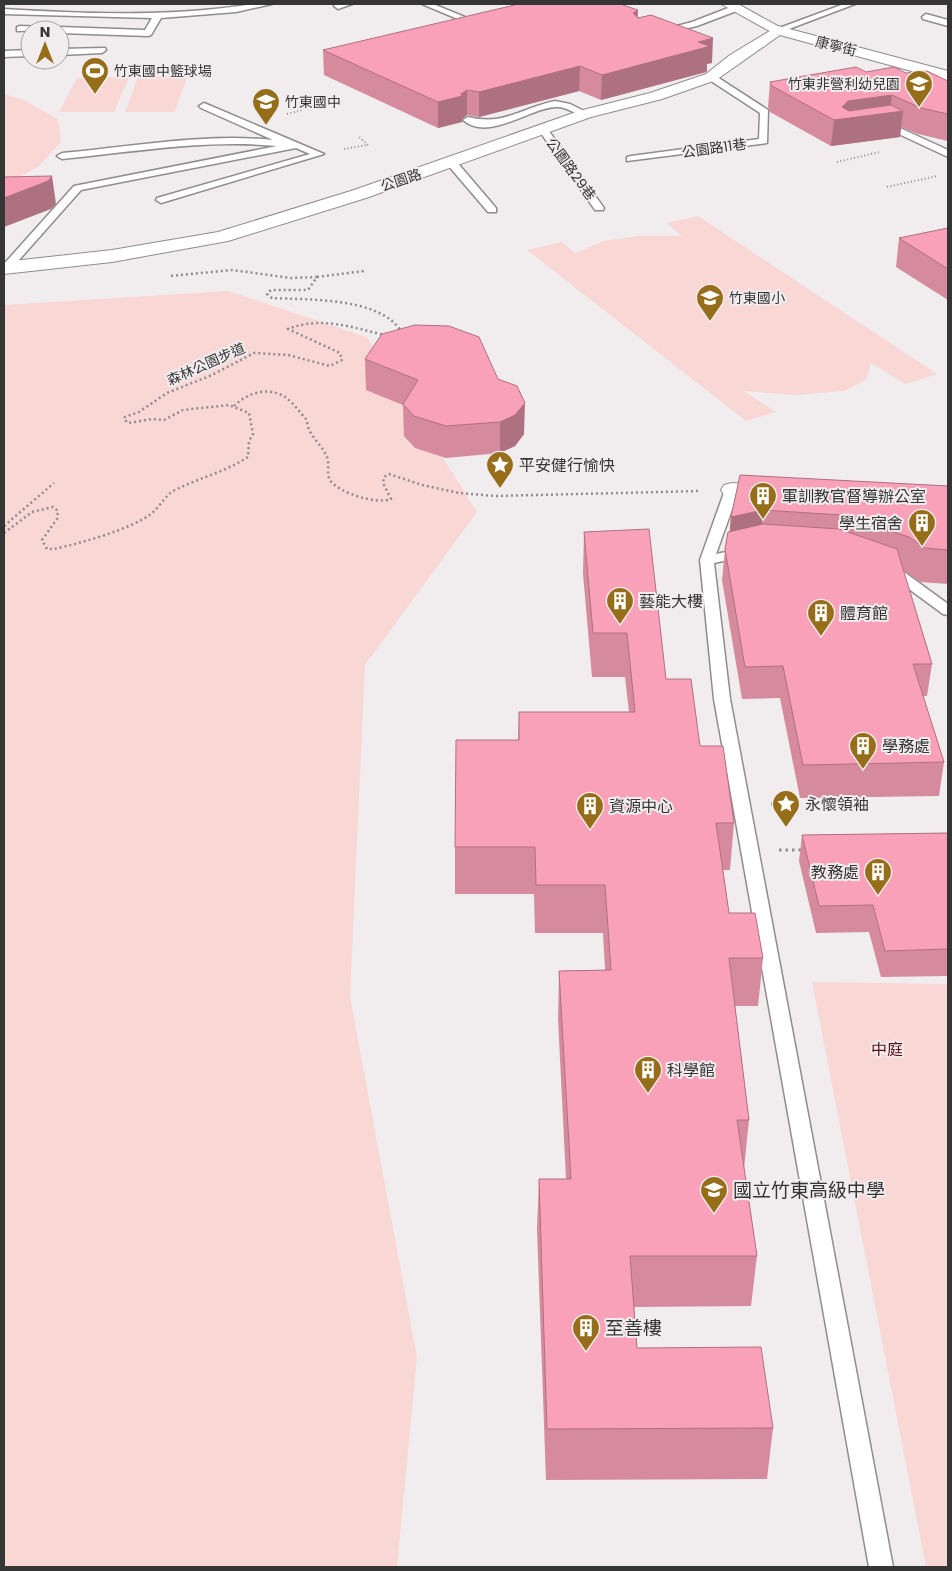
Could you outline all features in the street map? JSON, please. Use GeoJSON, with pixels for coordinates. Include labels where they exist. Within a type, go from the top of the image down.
{"type":"FeatureCollection","features":[{"type":"Feature","properties":{"kind":"street","name":"康寧街"},"geometry":{"type":"LineString","coordinates":[[732,6],[778,30],[948,76]]}},
{"type":"Feature","properties":{"kind":"street","name":"公園路"},"geometry":{"type":"LineString","coordinates":[[5,268],[112,256],[222,237],[360,194],[585,114],[656,96],[711,77],[735,58],[778,30]]}},
{"type":"Feature","properties":{"kind":"street"},"geometry":{"type":"LineString","coordinates":[[732,490],[791,491]]}},
{"type":"Feature","properties":{"kind":"lane"},"geometry":{"type":"LineString","coordinates":[[194,6],[213,4]]}},
{"type":"Feature","properties":{"kind":"lane"},"geometry":{"type":"LineString","coordinates":[[4,12],[127,16],[242,9],[268,4]]}},
{"type":"Feature","properties":{"kind":"lane"},"geometry":{"type":"LineString","coordinates":[[338,6],[348,4]]}},
{"type":"Feature","properties":{"kind":"lane"},"geometry":{"type":"LineString","coordinates":[[426,4],[477,21],[454,27]]}},
{"type":"Feature","properties":{"kind":"lane"},"geometry":{"type":"LineString","coordinates":[[778,30],[851,4]]}},
{"type":"Feature","properties":{"kind":"lane"},"geometry":{"type":"LineString","coordinates":[[657,32],[694,24],[732,6]]}},
{"type":"Feature","properties":{"kind":"lane"},"geometry":{"type":"LineString","coordinates":[[70,30],[148,33],[159,14]]}},
{"type":"Feature","properties":{"kind":"lane"},"geometry":{"type":"LineString","coordinates":[[926,17],[948,23]]}},
{"type":"Feature","properties":{"kind":"lane"},"geometry":{"type":"LineString","coordinates":[[70,52],[102,50]]}},
{"type":"Feature","properties":{"kind":"lane"},"geometry":{"type":"LineString","coordinates":[[4,54],[20,53]]}},
{"type":"Feature","properties":{"kind":"lane","name":"公園路11巷"},"geometry":{"type":"LineString","coordinates":[[631,160],[764,142],[765,112],[711,77]]}},
{"type":"Feature","properties":{"kind":"lane"},"geometry":{"type":"LineString","coordinates":[[468,120],[481,124],[503,123],[530,111],[557,104],[585,114]]}},
{"type":"Feature","properties":{"kind":"lane"},"geometry":{"type":"LineString","coordinates":[[204,106],[257,131],[319,154]]}},
{"type":"Feature","properties":{"kind":"lane"},"geometry":{"type":"LineString","coordinates":[[872,128],[889,126],[948,154]]}},
{"type":"Feature","properties":{"kind":"lane","name":"公園路29巷"},"geometry":{"type":"LineString","coordinates":[[543,129],[599,208]]}},
{"type":"Feature","properties":{"kind":"lane"},"geometry":{"type":"LineString","coordinates":[[62,156],[191,144],[254,142],[297,146]]}},
{"type":"Feature","properties":{"kind":"lane"},"geometry":{"type":"LineString","coordinates":[[5,268],[78,188],[297,146]]}},
{"type":"Feature","properties":{"kind":"lane"},"geometry":{"type":"LineString","coordinates":[[161,200],[319,154]]}},
{"type":"Feature","properties":{"kind":"lane"},"geometry":{"type":"LineString","coordinates":[[451,162],[492,210]]}},
{"type":"Feature","properties":{"kind":"lane"},"geometry":{"type":"LineString","coordinates":[[732,490],[707,560],[722,699],[881,1567]]}},
{"type":"Feature","properties":{"kind":"lane"},"geometry":{"type":"LineString","coordinates":[[707,560],[760,549]]}},
{"type":"Feature","properties":{"kind":"lane"},"geometry":{"type":"LineString","coordinates":[[873,566],[899,575],[948,611]]}},
{"type":"Feature","properties":{"kind":"path"},"geometry":{"type":"LineString","coordinates":[[319,154],[368,145],[358,136]]}},
{"type":"Feature","properties":{"kind":"path"},"geometry":{"type":"LineString","coordinates":[[887,187],[940,175]]}},
{"type":"Feature","properties":{"kind":"path"},"geometry":{"type":"LineString","coordinates":[[162,276],[232,270],[291,278],[364,271]]}},
{"type":"Feature","properties":{"kind":"path"},"geometry":{"type":"LineString","coordinates":[[317,277],[308,290],[271,290],[267,294],[272,298],[329,301],[364,308],[383,315],[400,327],[401,334],[397,336]]}},
{"type":"Feature","properties":{"kind":"path","name":"森林公園步道"},"geometry":{"type":"LineString","coordinates":[[234,406],[222,405],[183,410],[164,420],[152,419],[132,423],[124,419],[167,393],[212,375],[254,353],[266,352],[288,355],[330,366],[342,360],[340,353],[288,329],[297,326],[340,323],[391,337]]}},
{"type":"Feature","properties":{"kind":"path"},"geometry":{"type":"LineString","coordinates":[[234,406],[243,398],[259,392],[275,392],[286,397],[307,420],[307,427],[328,458],[329,478],[333,483],[355,495],[384,502],[391,499],[383,483],[384,477],[389,474],[441,489],[495,496],[732,490]]}},
{"type":"Feature","properties":{"kind":"path"},"geometry":{"type":"LineString","coordinates":[[4,533],[15,523],[38,508],[53,507],[58,511],[57,519],[42,540],[43,545],[50,550],[101,535],[152,514],[174,490],[196,482],[248,457],[249,441],[253,434],[251,417],[244,409],[234,406]]}},
{"type":"Feature","properties":{"kind":"path"},"geometry":{"type":"LineString","coordinates":[[4,525],[54,483]]}},
{"type":"Feature","properties":{"kind":"path"},"geometry":{"type":"LineString","coordinates":[[4,525],[15,523]]}},
{"type":"Feature","properties":{"kind":"green space","name":"竹東國中籃球場"},"geometry":{"type":"Polygon","coordinates":[[[129,77],[114,112],[59,112],[77,78],[129,77]]]}},
{"type":"Feature","properties":{"kind":"green space","name":"竹東國中籃球場"},"geometry":{"type":"Polygon","coordinates":[[[138,77],[187,77],[175,112],[125,112],[138,77]]]}},
{"type":"Feature","properties":{"kind":"green space"},"geometry":{"type":"Polygon","coordinates":[[[4,94],[24,100],[58,119],[61,142],[38,167],[4,186],[4,94]]]}},
{"type":"Feature","properties":{"kind":"green space"},"geometry":{"type":"Polygon","coordinates":[[[698,216],[937,374],[905,384],[871,363],[866,380],[844,391],[797,395],[743,391],[776,412],[746,421],[527,250],[562,242],[575,253],[604,241],[638,236],[682,236],[667,223],[698,216]]]}},
{"type":"Feature","properties":{"kind":"green space"},"geometry":{"type":"Polygon","coordinates":[[[228,291],[367,337],[477,512],[365,665],[350,997],[417,1357],[397,1567],[4,1567],[4,305],[228,291]]]}},
{"type":"Feature","properties":{"kind":"green space","name":"中庭"},"geometry":{"type":"Polygon","coordinates":[[[812,982],[948,984],[948,1567],[926,1567],[812,982]]]}},
{"type":"Feature","properties":{"kind":"building"},"geometry":{"type":"Polygon","coordinates":[[[519,4],[620,4],[638,10],[633,13],[638,18],[651,15],[713,38],[698,42],[709,46],[707,47],[602,75],[580,66],[479,92],[467,90],[461,94],[462,96],[438,102],[323,50],[519,4]]]}},
{"type":"Feature","properties":{"kind":"building"},"geometry":{"type":"Polygon","coordinates":[[[856,67],[866,72],[894,67],[906,73],[927,71],[948,81],[948,114],[921,108],[892,95],[848,101],[842,107],[849,111],[891,105],[903,111],[834,120],[772,86],[770,82],[856,67]]]}},
{"type":"Feature","properties":{"kind":"building"},"geometry":{"type":"Polygon","coordinates":[[[52,176],[48,181],[4,198],[4,177],[52,176]]]}},
{"type":"Feature","properties":{"kind":"building"},"geometry":{"type":"Polygon","coordinates":[[[948,228],[948,269],[899,238],[948,228]]]}},
{"type":"Feature","properties":{"kind":"building"},"geometry":{"type":"Polygon","coordinates":[[[415,325],[449,326],[479,337],[498,379],[517,386],[525,403],[515,415],[500,422],[446,426],[414,416],[403,404],[418,380],[365,359],[382,334],[415,325]]]}},
{"type":"Feature","properties":{"kind":"building"},"geometry":{"type":"Polygon","coordinates":[[[740,475],[948,486],[948,550],[925,548],[909,537],[842,515],[763,510],[731,517],[740,475]]]}},
{"type":"Feature","properties":{"kind":"building"},"geometry":{"type":"Polygon","coordinates":[[[763,524],[839,529],[897,549],[932,664],[913,664],[944,762],[803,765],[783,666],[745,667],[725,549],[728,532],[763,524]]]}},
{"type":"Feature","properties":{"kind":"building"},"geometry":{"type":"Polygon","coordinates":[[[649,529],[666,679],[691,679],[700,746],[723,746],[734,823],[716,823],[729,913],[755,913],[763,958],[729,958],[749,1120],[737,1120],[757,1256],[630,1256],[637,1348],[761,1347],[773,1428],[547,1429],[539,1179],[571,1179],[559,971],[611,970],[605,885],[536,885],[535,847],[455,847],[456,740],[519,740],[519,712],[635,712],[627,633],[593,633],[584,532],[649,529]]]}},
{"type":"Feature","properties":{"kind":"building","name":"教務處"},"geometry":{"type":"Polygon","coordinates":[[[948,833],[948,949],[885,951],[873,905],[819,906],[802,835],[948,833]]]}},
{"type":"Feature","properties":{"kind":"place","name":"竹東國中籃球場"},"geometry":{"type":"Point","coordinates":[95,95]}},
{"type":"Feature","properties":{"kind":"place","name":"竹東非營利幼兒園"},"geometry":{"type":"Point","coordinates":[919,108]}},
{"type":"Feature","properties":{"kind":"place","name":"竹東國中"},"geometry":{"type":"Point","coordinates":[266,126]}},
{"type":"Feature","properties":{"kind":"place","name":"竹東國小"},"geometry":{"type":"Point","coordinates":[710,322]}},
{"type":"Feature","properties":{"kind":"place","name":"平安健行愉快"},"geometry":{"type":"Point","coordinates":[500,489]}},
{"type":"Feature","properties":{"kind":"place","name":"軍訓教官督導辦公室"},"geometry":{"type":"Point","coordinates":[763,520]}},
{"type":"Feature","properties":{"kind":"place","name":"學生宿舍"},"geometry":{"type":"Point","coordinates":[922,547]}},
{"type":"Feature","properties":{"kind":"place","name":"藝能大樓"},"geometry":{"type":"Point","coordinates":[620,625]}},
{"type":"Feature","properties":{"kind":"place","name":"體育館"},"geometry":{"type":"Point","coordinates":[821,637]}},
{"type":"Feature","properties":{"kind":"place","name":"學務處"},"geometry":{"type":"Point","coordinates":[863,770]}},
{"type":"Feature","properties":{"kind":"place","name":"永懷領袖"},"geometry":{"type":"Point","coordinates":[786,828]}},
{"type":"Feature","properties":{"kind":"place","name":"資源中心"},"geometry":{"type":"Point","coordinates":[590,830]}},
{"type":"Feature","properties":{"kind":"place","name":"教務處"},"geometry":{"type":"Point","coordinates":[878,896]}},
{"type":"Feature","properties":{"kind":"place","name":"科學館"},"geometry":{"type":"Point","coordinates":[648,1094]}},
{"type":"Feature","properties":{"kind":"place","name":"國立竹東高級中學"},"geometry":{"type":"Point","coordinates":[714,1214]}},
{"type":"Feature","properties":{"kind":"place","name":"至善樓"},"geometry":{"type":"Point","coordinates":[586,1352]}}]}
